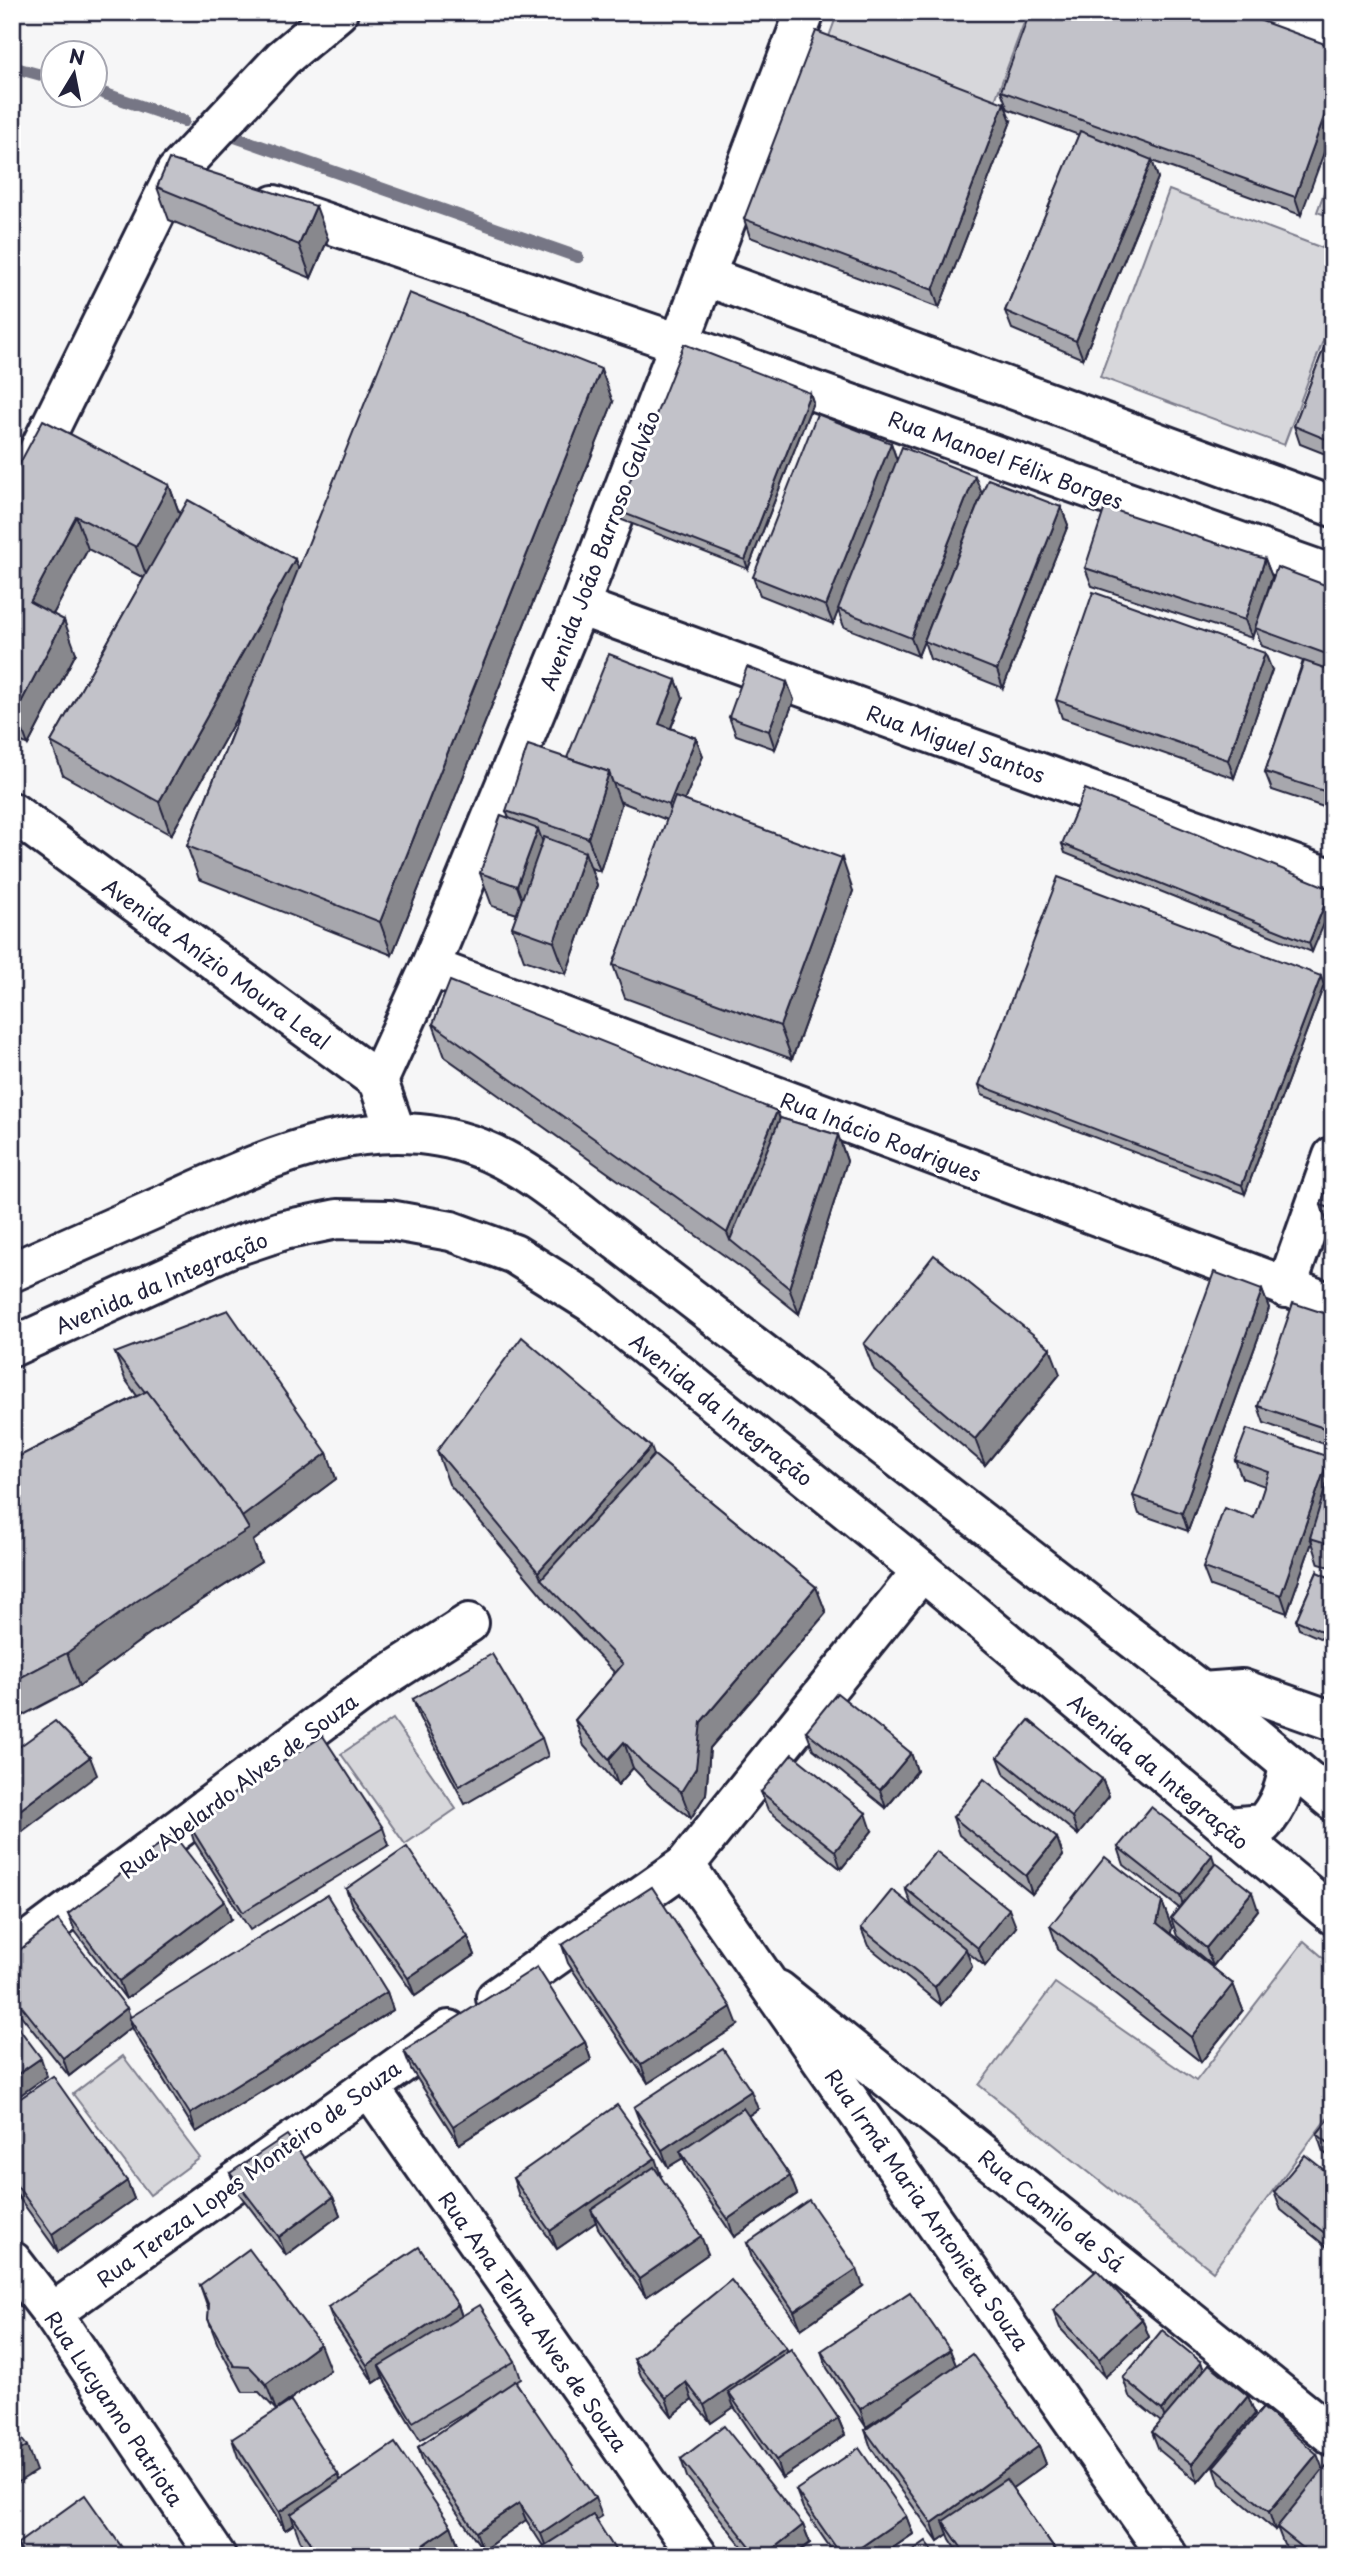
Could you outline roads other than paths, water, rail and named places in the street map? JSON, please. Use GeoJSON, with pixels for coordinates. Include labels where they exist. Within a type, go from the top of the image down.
{"type":"FeatureCollection","features":[{"type":"Feature","properties":{"kind":"street"},"geometry":{"type":"LineString","coordinates":[[12,505],[176,172],[283,58],[338,12]]}},
{"type":"Feature","properties":{"kind":"street","name":"Avenida João Barroso Galvão"},"geometry":{"type":"LineString","coordinates":[[378,1081],[430,967],[579,607],[805,12]]}},
{"type":"Feature","properties":{"kind":"street"},"geometry":{"type":"LineString","coordinates":[[1254,12],[1333,40]]}},
{"type":"Feature","properties":{"kind":"street","name":"Rua Manoel Félix Borges"},"geometry":{"type":"LineString","coordinates":[[176,172],[679,343],[1333,575]]}},
{"type":"Feature","properties":{"kind":"street"},"geometry":{"type":"LineString","coordinates":[[705,276],[1333,507]]}},
{"type":"Feature","properties":{"kind":"street","name":"Rua Miguel Santos"},"geometry":{"type":"LineString","coordinates":[[579,607],[1333,879]]}},
{"type":"Feature","properties":{"kind":"street","name":"Avenida Anízio Moura Leal"},"geometry":{"type":"LineString","coordinates":[[12,812],[378,1081]]}},
{"type":"Feature","properties":{"kind":"street","name":"Rua Inácio Rodrigues"},"geometry":{"type":"LineString","coordinates":[[430,967],[1333,1304]]}},
{"type":"Feature","properties":{"kind":"street"},"geometry":{"type":"LineString","coordinates":[[378,1081],[396,1133]]}},
{"type":"Feature","properties":{"kind":"street"},"geometry":{"type":"LineString","coordinates":[[12,1272],[262,1161],[308,1145],[396,1133],[447,1139],[479,1148],[526,1172],[1202,1692],[1333,1801]]}},
{"type":"Feature","properties":{"kind":"street"},"geometry":{"type":"LineString","coordinates":[[1286,1288],[1333,1156]]}},
{"type":"Feature","properties":{"kind":"street","name":"Avenida da Integração"},"geometry":{"type":"LineString","coordinates":[[12,1347],[227,1248],[284,1230],[337,1219],[389,1220],[452,1231],[514,1254],[592,1303],[922,1571],[1227,1827],[1332,1904]]}},
{"type":"Feature","properties":{"kind":"street","name":"Rua Tereza Lopes Monteiro de Souza"},"geometry":{"type":"LineString","coordinates":[[52,2314],[685,1865],[922,1571]]}},
{"type":"Feature","properties":{"kind":"street","name":"Rua Abelardo Alves de Souza"},"geometry":{"type":"LineString","coordinates":[[12,1953],[366,1689],[469,1623]]}},
{"type":"Feature","properties":{"kind":"street"},"geometry":{"type":"LineString","coordinates":[[1202,1692],[1242,1689],[1333,1721]]}},
{"type":"Feature","properties":{"kind":"street"},"geometry":{"type":"LineString","coordinates":[[1227,1827],[1263,1824],[1274,1811],[1286,1787],[1289,1765]]}},
{"type":"Feature","properties":{"kind":"street","name":"Rua Irmã Maria Antonieta Souza"},"geometry":{"type":"LineString","coordinates":[[685,1865],[771,1984],[1168,2556]]}},
{"type":"Feature","properties":{"kind":"street","name":"Rua Camilo de Sá"},"geometry":{"type":"LineString","coordinates":[[771,1984],[1333,2436]]}},
{"type":"Feature","properties":{"kind":"street","name":"Rua Ana Telma Alves de Souza"},"geometry":{"type":"LineString","coordinates":[[369,2087],[698,2556]]}},
{"type":"Feature","properties":{"kind":"street","name":"Rua Lucyanno Patriota"},"geometry":{"type":"LineString","coordinates":[[12,2261],[52,2314],[216,2556]]}},
{"type":"Feature","properties":{"kind":"waterway"},"geometry":{"type":"LineString","coordinates":[[12,67],[38,74]]}},
{"type":"Feature","properties":{"kind":"waterway"},"geometry":{"type":"LineString","coordinates":[[108,95],[184,121]]}},
{"type":"Feature","properties":{"kind":"waterway"},"geometry":{"type":"LineString","coordinates":[[235,137],[578,257]]}}]}
